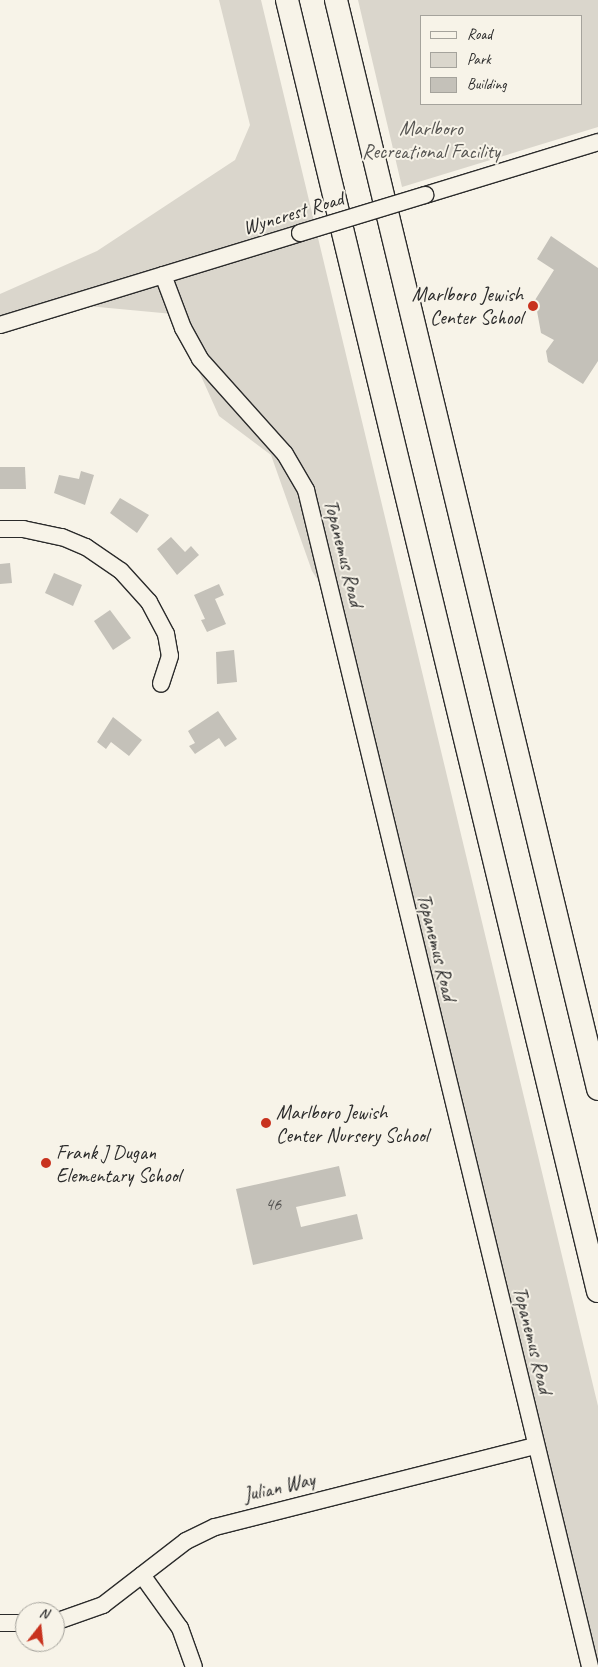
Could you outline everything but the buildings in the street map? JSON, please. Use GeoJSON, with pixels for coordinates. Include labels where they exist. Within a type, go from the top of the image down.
{"type":"FeatureCollection","features":[{"type":"Feature","properties":{"kind":"highway"},"geometry":{"type":"LineString","coordinates":[[287,0],[598,1291]]}},
{"type":"Feature","properties":{"kind":"highway"},"geometry":{"type":"LineString","coordinates":[[336,0],[598,1089]]}},
{"type":"Feature","properties":{"kind":"street","name":"Wyncrest Road"},"geometry":{"type":"LineString","coordinates":[[0,324],[163,276],[598,142]]}},
{"type":"Feature","properties":{"kind":"street","name":"Topanemus Road"},"geometry":{"type":"LineString","coordinates":[[163,276],[183,328],[200,359],[285,454],[306,490],[590,1667]]}},
{"type":"Feature","properties":{"kind":"street"},"geometry":{"type":"LineString","coordinates":[[0,529],[23,529],[62,537],[86,547],[122,571],[149,602],[166,634],[170,656],[161,684]]}},
{"type":"Feature","properties":{"kind":"street","name":"Julian Way"},"geometry":{"type":"LineString","coordinates":[[65,1618],[103,1605],[186,1541],[238,1519],[536,1446]]}},
{"type":"Feature","properties":{"kind":"street"},"geometry":{"type":"LineString","coordinates":[[142,1575],[180,1628],[194,1667]]}},
{"type":"Feature","properties":{"kind":"street"},"geometry":{"type":"LineString","coordinates":[[0,1623],[15,1623]]}},
{"type":"Feature","properties":{"kind":"green space"},"geometry":{"type":"Polygon","coordinates":[[[219,0],[261,0],[598,1406],[598,1667],[345,622],[312,571],[271,455],[219,416],[173,314],[66,304],[0,325],[0,294],[97,251],[235,160],[250,125],[219,0]]]}},
{"type":"Feature","properties":{"kind":"green space","name":"Marlboro Recreational Facility"},"geometry":{"type":"Polygon","coordinates":[[[358,0],[598,0],[598,127],[402,187],[358,0]]]}},
{"type":"Feature","properties":{"kind":"place","name":"Marlboro Jewish Center School"},"geometry":{"type":"Point","coordinates":[533,306]}},
{"type":"Feature","properties":{"kind":"place","name":"Marlboro Jewish Center Nursery School"},"geometry":{"type":"Point","coordinates":[266,1123]}},
{"type":"Feature","properties":{"kind":"place","name":"Frank J Dugan Elementary School"},"geometry":{"type":"Point","coordinates":[46,1163]}}]}
